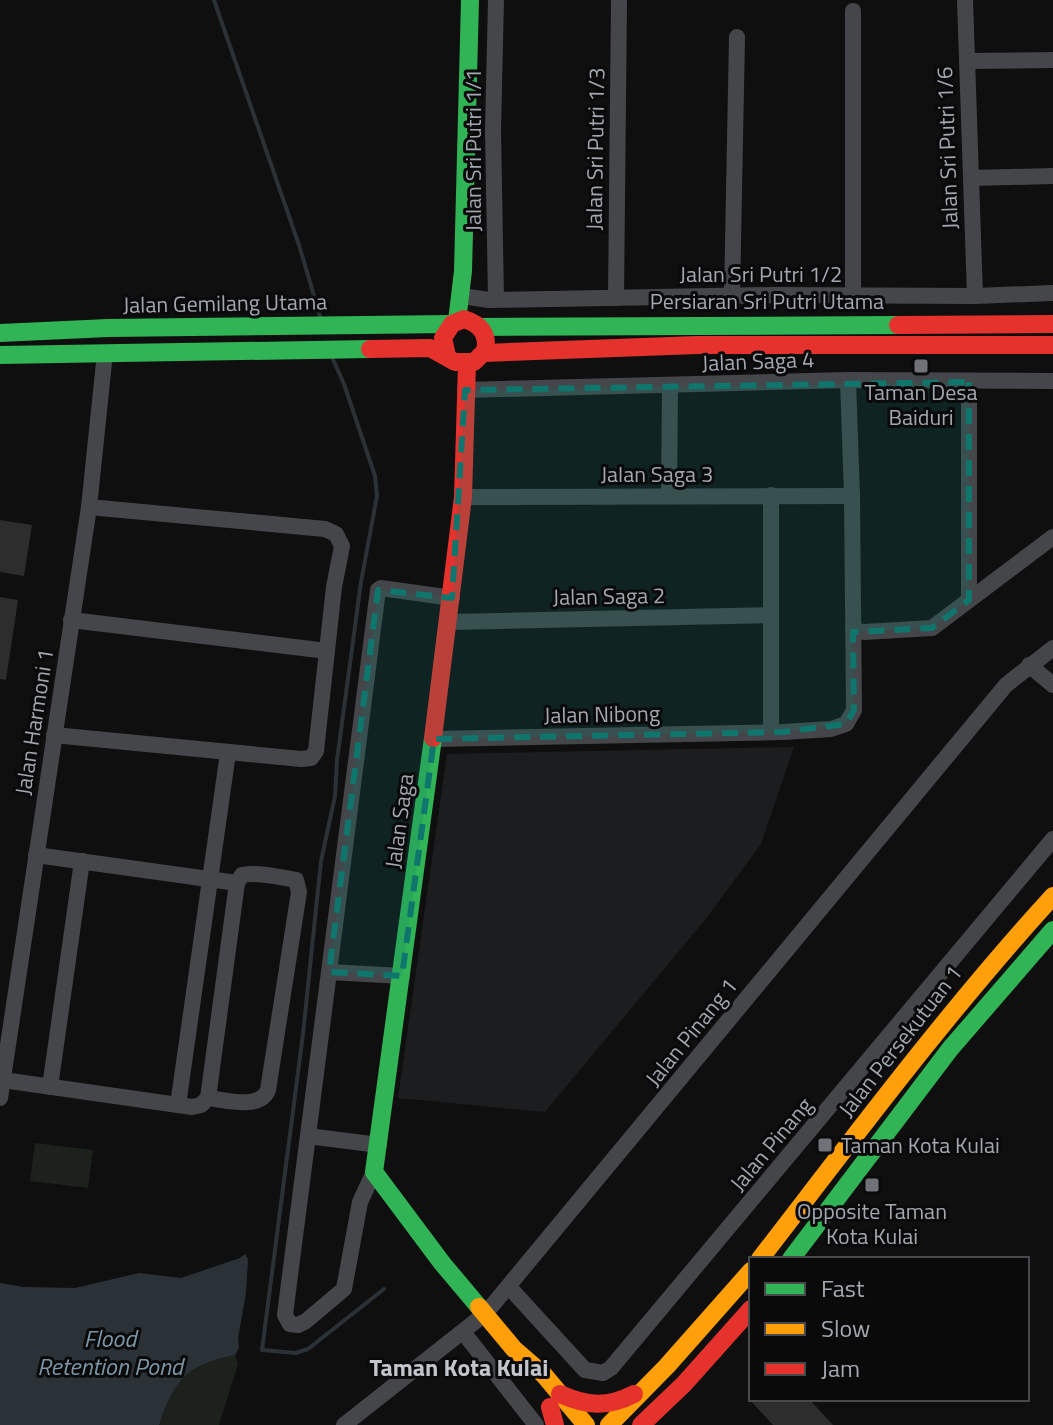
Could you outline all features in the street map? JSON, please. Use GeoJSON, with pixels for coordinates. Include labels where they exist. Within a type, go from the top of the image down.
{"type":"FeatureCollection","features":[{"type":"Feature","properties":{"kind":"main road"},"geometry":{"type":"LineString","coordinates":[[0,355],[430,348],[452,361],[467,364],[476,361],[484,353],[487,340],[466,323],[463,271],[470,0]]}},
{"type":"Feature","properties":{"kind":"main road"},"geometry":{"type":"LineString","coordinates":[[463,271],[469,297],[466,323]]}},
{"type":"Feature","properties":{"kind":"main road"},"geometry":{"type":"LineString","coordinates":[[447,356],[442,343],[446,329],[466,323]]}},
{"type":"Feature","properties":{"kind":"main road","name":"Persiaran Sri Putri Utama"},"geometry":{"type":"LineString","coordinates":[[466,323],[1053,324]]}},
{"type":"Feature","properties":{"kind":"main road","name":"Jalan Gemilang Utama"},"geometry":{"type":"LineString","coordinates":[[0,333],[108,328],[466,323]]}},
{"type":"Feature","properties":{"kind":"main road","name":"Persiaran Sri Putri Utama"},"geometry":{"type":"LineString","coordinates":[[484,353],[662,346],[1053,345]]}},
{"type":"Feature","properties":{"kind":"main road","name":"Jalan Saga"},"geometry":{"type":"LineString","coordinates":[[374,1172],[452,598],[463,497],[467,364]]}},
{"type":"Feature","properties":{"kind":"main road","name":"Jalan Persekutuan 1"},"geometry":{"type":"LineString","coordinates":[[762,1257],[920,1051],[1016,935],[1053,896]]}},
{"type":"Feature","properties":{"kind":"main road","name":"Jalan Persekutuan 1"},"geometry":{"type":"LineString","coordinates":[[792,1257],[905,1105],[1012,973],[1053,930]]}},
{"type":"Feature","properties":{"kind":"main road"},"geometry":{"type":"LineString","coordinates":[[374,1172],[442,1263],[514,1349],[531,1383],[555,1409],[564,1425]]}},
{"type":"Feature","properties":{"kind":"main road"},"geometry":{"type":"LineString","coordinates":[[609,1425],[749,1273]]}},
{"type":"Feature","properties":{"kind":"main road"},"geometry":{"type":"LineString","coordinates":[[641,1425],[672,1396],[749,1311]]}},
{"type":"Feature","properties":{"kind":"main road"},"geometry":{"type":"LineString","coordinates":[[555,1409],[617,1404],[646,1388]]}},
{"type":"Feature","properties":{"kind":"main road"},"geometry":{"type":"LineString","coordinates":[[653,1425],[672,1396]]}},
{"type":"Feature","properties":{"kind":"main road"},"geometry":{"type":"LineString","coordinates":[[555,1409],[586,1425]]}},
{"type":"Feature","properties":{"kind":"street","name":"Jalan Sri Putri 1/1"},"geometry":{"type":"LineString","coordinates":[[496,0],[493,130],[496,299]]}},
{"type":"Feature","properties":{"kind":"street","name":"Jalan Sri Putri 1/3"},"geometry":{"type":"LineString","coordinates":[[616,298],[619,0]]}},
{"type":"Feature","properties":{"kind":"street","name":"Jalan Sri Putri 1/6"},"geometry":{"type":"LineString","coordinates":[[965,0],[975,296]]}},
{"type":"Feature","properties":{"kind":"street"},"geometry":{"type":"LineString","coordinates":[[853,11],[853,296]]}},
{"type":"Feature","properties":{"kind":"street"},"geometry":{"type":"LineString","coordinates":[[732,295],[737,37]]}},
{"type":"Feature","properties":{"kind":"street"},"geometry":{"type":"LineString","coordinates":[[967,61],[1053,60]]}},
{"type":"Feature","properties":{"kind":"street"},"geometry":{"type":"LineString","coordinates":[[972,178],[1053,176]]}},
{"type":"Feature","properties":{"kind":"street","name":"Jalan Sri Putri 1/2"},"geometry":{"type":"LineString","coordinates":[[469,297],[975,296],[1053,293]]}},
{"type":"Feature","properties":{"kind":"street","name":"Jalan Harmoni 1"},"geometry":{"type":"LineString","coordinates":[[0,1098],[89,507],[105,353]]}},
{"type":"Feature","properties":{"kind":"street"},"geometry":{"type":"LineString","coordinates":[[848,380],[853,630],[932,628],[1053,537]]}},
{"type":"Feature","properties":{"kind":"street","name":"Jalan Saga 4"},"geometry":{"type":"LineString","coordinates":[[465,390],[848,380],[1053,381]]}},
{"type":"Feature","properties":{"kind":"street"},"geometry":{"type":"LineString","coordinates":[[969,382],[969,600]]}},
{"type":"Feature","properties":{"kind":"street"},"geometry":{"type":"LineString","coordinates":[[669,496],[670,386]]}},
{"type":"Feature","properties":{"kind":"street"},"geometry":{"type":"LineString","coordinates":[[771,495],[771,732]]}},
{"type":"Feature","properties":{"kind":"street","name":"Jalan Saga 3"},"geometry":{"type":"LineString","coordinates":[[463,497],[852,496]]}},
{"type":"Feature","properties":{"kind":"street"},"geometry":{"type":"LineString","coordinates":[[54,735],[228,753],[311,758],[316,751],[334,587],[342,546],[336,534],[325,529],[89,507]]}},
{"type":"Feature","properties":{"kind":"street"},"geometry":{"type":"LineString","coordinates":[[379,1145],[308,1136],[378,590],[399,589],[452,598]]}},
{"type":"Feature","properties":{"kind":"street","name":"Jalan Saga 2"},"geometry":{"type":"LineString","coordinates":[[449,622],[770,615]]}},
{"type":"Feature","properties":{"kind":"street"},"geometry":{"type":"LineString","coordinates":[[71,620],[327,651]]}},
{"type":"Feature","properties":{"kind":"street","name":"Jalan Nibong"},"geometry":{"type":"LineString","coordinates":[[434,739],[838,728],[851,718],[854,710],[853,630]]}},
{"type":"Feature","properties":{"kind":"street","name":"Jalan Pinang 1"},"geometry":{"type":"LineString","coordinates":[[344,1425],[486,1313],[1006,685],[1053,648]]}},
{"type":"Feature","properties":{"kind":"street"},"geometry":{"type":"LineString","coordinates":[[1029,665],[1053,685]]}},
{"type":"Feature","properties":{"kind":"street"},"geometry":{"type":"LineString","coordinates":[[178,1105],[228,753]]}},
{"type":"Feature","properties":{"kind":"street","name":"Jalan Pinang"},"geometry":{"type":"LineString","coordinates":[[509,1287],[585,1370],[603,1373],[611,1368],[1053,839]]}},
{"type":"Feature","properties":{"kind":"street"},"geometry":{"type":"LineString","coordinates":[[36,855],[237,883]]}},
{"type":"Feature","properties":{"kind":"street"},"geometry":{"type":"LineString","coordinates":[[50,1087],[82,861]]}},
{"type":"Feature","properties":{"kind":"street"},"geometry":{"type":"LineString","coordinates":[[3,1080],[178,1105],[201,1105],[208,1098],[237,883],[242,875],[250,873],[296,880],[299,892],[265,1097],[257,1102],[208,1098]]}},
{"type":"Feature","properties":{"kind":"street"},"geometry":{"type":"LineString","coordinates":[[329,972],[402,976]]}},
{"type":"Feature","properties":{"kind":"street","name":"Jalan Saga"},"geometry":{"type":"LineString","coordinates":[[308,1136],[288,1291],[287,1322],[292,1325],[311,1317],[338,1296],[348,1278],[360,1202],[374,1172]]}},
{"type":"Feature","properties":{"kind":"street"},"geometry":{"type":"LineString","coordinates":[[463,1332],[536,1425]]}},
{"type":"Feature","properties":{"kind":"highlighted area"},"geometry":{"type":"Polygon","coordinates":[[[969,382],[969,600],[932,628],[853,632],[854,710],[846,724],[783,732],[434,739],[402,976],[329,972],[378,590],[452,598],[465,390],[969,382]]]}},
{"type":"Feature","properties":{"kind":"shaded area"},"geometry":{"type":"Polygon","coordinates":[[[794,747],[761,844],[705,920],[545,1112],[398,1098],[447,754],[794,747]]]}},
{"type":"Feature","properties":{"kind":"shaded area"},"geometry":{"type":"Polygon","coordinates":[[[35,1143],[93,1150],[88,1188],[30,1181],[35,1143]]]}},
{"type":"Feature","properties":{"kind":"shaded area"},"geometry":{"type":"Polygon","coordinates":[[[235,1355],[238,1364],[219,1425],[159,1425],[171,1396],[185,1376],[205,1364],[235,1355]]]}},
{"type":"Feature","properties":{"kind":"water","name":"Flood Retention Pond"},"geometry":{"type":"Polygon","coordinates":[[[245,1254],[248,1259],[246,1293],[239,1348],[235,1355],[205,1364],[185,1376],[171,1396],[159,1425],[0,1425],[0,1283],[75,1288],[139,1273],[181,1278],[245,1254]]]}},
{"type":"Feature","properties":{"kind":"building"},"geometry":{"type":"Polygon","coordinates":[[[0,520],[32,525],[24,576],[0,572],[0,520]]]}},
{"type":"Feature","properties":{"kind":"building"},"geometry":{"type":"Polygon","coordinates":[[[0,597],[18,600],[6,680],[0,679],[0,597]]]}},
{"type":"Feature","properties":{"kind":"building"},"geometry":{"type":"Polygon","coordinates":[[[751,1401],[811,1401],[833,1425],[773,1425],[751,1401]]]}},
{"type":"Feature","properties":{"kind":"waterway"},"geometry":{"type":"LineString","coordinates":[[214,0],[299,245],[320,316]]}},
{"type":"Feature","properties":{"kind":"waterway"},"geometry":{"type":"LineString","coordinates":[[331,355],[375,476],[377,496],[361,582],[335,796],[321,861],[303,1034],[262,1350],[296,1353],[308,1349],[384,1289]]}},
{"type":"Feature","properties":{"kind":"traffic: fast"},"geometry":{"type":"LineString","coordinates":[[457,321],[463,271],[470,0]]}},
{"type":"Feature","properties":{"kind":"traffic: fast"},"geometry":{"type":"LineString","coordinates":[[0,333],[108,328],[451,324]]}},
{"type":"Feature","properties":{"kind":"traffic: fast"},"geometry":{"type":"LineString","coordinates":[[481,327],[898,325]]}},
{"type":"Feature","properties":{"kind":"traffic: fast"},"geometry":{"type":"LineString","coordinates":[[0,355],[370,349]]}},
{"type":"Feature","properties":{"kind":"traffic: fast"},"geometry":{"type":"LineString","coordinates":[[433,738],[374,1172],[479,1307]]}},
{"type":"Feature","properties":{"kind":"traffic: fast"},"geometry":{"type":"LineString","coordinates":[[793,1257],[950,1049],[1053,930]]}},
{"type":"Feature","properties":{"kind":"traffic: slow"},"geometry":{"type":"LineString","coordinates":[[762,1257],[939,1029],[1053,896]]}},
{"type":"Feature","properties":{"kind":"traffic: slow"},"geometry":{"type":"LineString","coordinates":[[609,1425],[667,1366],[749,1273]]}},
{"type":"Feature","properties":{"kind":"traffic: slow"},"geometry":{"type":"LineString","coordinates":[[479,1307],[514,1349],[544,1375],[586,1425]]}},
{"type":"Feature","properties":{"kind":"traffic: jam"},"geometry":{"type":"LineString","coordinates":[[370,349],[430,348],[455,362],[474,362],[485,351],[486,340],[482,330],[464,319],[452,324],[443,338],[447,356]]}},
{"type":"Feature","properties":{"kind":"traffic: jam"},"geometry":{"type":"LineString","coordinates":[[898,325],[1053,324]]}},
{"type":"Feature","properties":{"kind":"traffic: jam"},"geometry":{"type":"LineString","coordinates":[[484,353],[697,345],[1053,345]]}},
{"type":"Feature","properties":{"kind":"traffic: jam"},"geometry":{"type":"LineString","coordinates":[[433,738],[463,497],[467,364]]}},
{"type":"Feature","properties":{"kind":"traffic: jam"},"geometry":{"type":"LineString","coordinates":[[641,1425],[684,1384],[749,1311]]}},
{"type":"Feature","properties":{"kind":"traffic: jam"},"geometry":{"type":"LineString","coordinates":[[560,1394],[597,1404],[615,1402],[634,1394]]}},
{"type":"Feature","properties":{"kind":"traffic: jam"},"geometry":{"type":"LineString","coordinates":[[550,1407],[555,1425]]}},
{"type":"Feature","properties":{"kind":"place","name":"Taman Desa Baiduri"},"geometry":{"type":"Point","coordinates":[921,366]}},
{"type":"Feature","properties":{"kind":"place","name":"Taman Kota Kulai"},"geometry":{"type":"Point","coordinates":[825,1145]}},
{"type":"Feature","properties":{"kind":"place","name":"Opposite Taman Kota Kulai"},"geometry":{"type":"Point","coordinates":[872,1185]}},
{"type":"Feature","properties":{"kind":"district","name":"Taman Kota Kulai"},"geometry":{"type":"Point","coordinates":[459,1368]}}]}
